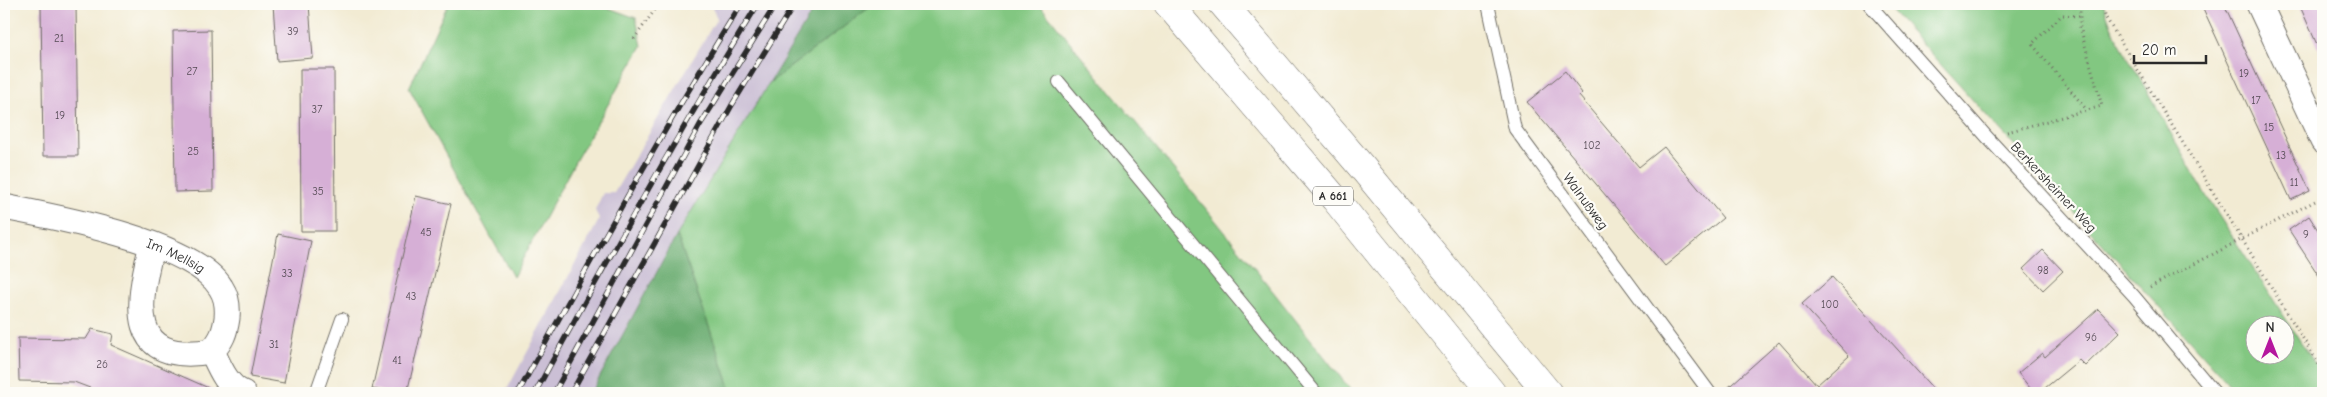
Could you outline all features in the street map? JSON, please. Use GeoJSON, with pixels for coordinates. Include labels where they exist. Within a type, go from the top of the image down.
{"type":"FeatureCollection","features":[{"type":"Feature","properties":{"kind":"highway","name":"A 661"},"geometry":{"type":"LineString","coordinates":[[1168,4],[1335,199],[1492,393]]}},
{"type":"Feature","properties":{"kind":"highway","name":"A 661"},"geometry":{"type":"LineString","coordinates":[[1223,4],[1366,172],[1548,393]]}},
{"type":"Feature","properties":{"kind":"street"},"geometry":{"type":"LineString","coordinates":[[2259,4],[2323,141]]}},
{"type":"Feature","properties":{"kind":"street","name":"Im Mellsig"},"geometry":{"type":"LineString","coordinates":[[4,206],[82,223],[152,245],[191,262],[208,274],[221,287],[227,300],[226,329],[222,340],[212,351]]}},
{"type":"Feature","properties":{"kind":"street"},"geometry":{"type":"LineString","coordinates":[[152,245],[141,293],[140,314],[146,333],[158,344],[174,352],[198,354],[212,351],[226,378],[238,391],[243,393]]}},
{"type":"Feature","properties":{"kind":"lane","name":"Walnußweg"},"geometry":{"type":"LineString","coordinates":[[1488,4],[1515,129],[1710,393]]}},
{"type":"Feature","properties":{"kind":"lane","name":"Berkersheimer Weg"},"geometry":{"type":"LineString","coordinates":[[1868,4],[1987,137],[2134,296],[2215,393]]}},
{"type":"Feature","properties":{"kind":"lane"},"geometry":{"type":"LineString","coordinates":[[1059,82],[1316,393]]}},
{"type":"Feature","properties":{"kind":"lane"},"geometry":{"type":"LineString","coordinates":[[316,393],[342,319]]}},
{"type":"Feature","properties":{"kind":"path"},"geometry":{"type":"LineString","coordinates":[[634,39],[659,4]]}},
{"type":"Feature","properties":{"kind":"path"},"geometry":{"type":"LineString","coordinates":[[1987,137],[2102,106],[2080,27],[2080,4]]}},
{"type":"Feature","properties":{"kind":"path"},"geometry":{"type":"LineString","coordinates":[[2102,4],[2106,18],[2323,371]]}},
{"type":"Feature","properties":{"kind":"path"},"geometry":{"type":"LineString","coordinates":[[2079,16],[2062,15],[2032,44],[2086,109]]}},
{"type":"Feature","properties":{"kind":"path"},"geometry":{"type":"LineString","coordinates":[[2134,296],[2323,197]]}},
{"type":"Feature","properties":{"kind":"shaded area"},"geometry":{"type":"Polygon","coordinates":[[[715,4],[817,4],[677,235],[591,393],[505,393],[599,220],[595,210],[603,193],[614,193],[717,18],[712,8],[715,4]]]}},
{"type":"Feature","properties":{"kind":"green space"},"geometry":{"type":"Polygon","coordinates":[[[448,4],[598,4],[636,18],[642,46],[577,158],[513,277],[409,88],[448,4]]]}},
{"type":"Feature","properties":{"kind":"green space"},"geometry":{"type":"Polygon","coordinates":[[[817,4],[874,4],[769,83],[817,4]]]}},
{"type":"Feature","properties":{"kind":"green space"},"geometry":{"type":"Polygon","coordinates":[[[874,4],[1039,4],[1264,280],[1353,393],[732,393],[677,235],[769,83],[874,4]]]}},
{"type":"Feature","properties":{"kind":"green space"},"geometry":{"type":"Polygon","coordinates":[[[1886,4],[2103,4],[2113,31],[2208,199],[2283,314],[2244,314],[2244,364],[2294,364],[2294,331],[2323,376],[2323,393],[2237,393],[1886,4]]]}},
{"type":"Feature","properties":{"kind":"green space"},"geometry":{"type":"Polygon","coordinates":[[[677,235],[732,393],[591,393],[677,235]]]}},
{"type":"Feature","properties":{"kind":"building"},"geometry":{"type":"Polygon","coordinates":[[[41,4],[76,4],[78,156],[43,156],[41,4]]]}},
{"type":"Feature","properties":{"kind":"building"},"geometry":{"type":"Polygon","coordinates":[[[273,4],[309,4],[313,58],[277,61],[273,4]]]}},
{"type":"Feature","properties":{"kind":"building"},"geometry":{"type":"Polygon","coordinates":[[[2201,4],[2224,4],[2310,191],[2291,200],[2201,4]]]}},
{"type":"Feature","properties":{"kind":"building"},"geometry":{"type":"Polygon","coordinates":[[[2299,4],[2323,4],[2323,58],[2299,4]]]}},
{"type":"Feature","properties":{"kind":"building"},"geometry":{"type":"Polygon","coordinates":[[[211,30],[213,191],[175,192],[173,31],[211,30]]]}},
{"type":"Feature","properties":{"kind":"building"},"geometry":{"type":"Polygon","coordinates":[[[300,69],[334,69],[335,231],[301,231],[300,69]]]}},
{"type":"Feature","properties":{"kind":"building"},"geometry":{"type":"Polygon","coordinates":[[[1565,71],[1582,93],[1579,96],[1639,167],[1664,147],[1723,218],[1665,266],[1527,102],[1565,71]]]}},
{"type":"Feature","properties":{"kind":"building"},"geometry":{"type":"Polygon","coordinates":[[[416,196],[451,204],[407,393],[393,393],[372,389],[416,196]]]}},
{"type":"Feature","properties":{"kind":"building"},"geometry":{"type":"Polygon","coordinates":[[[2309,216],[2323,238],[2323,282],[2289,230],[2309,216]]]}},
{"type":"Feature","properties":{"kind":"building"},"geometry":{"type":"Polygon","coordinates":[[[278,234],[311,241],[284,383],[250,377],[278,234]]]}},
{"type":"Feature","properties":{"kind":"building"},"geometry":{"type":"Polygon","coordinates":[[[2043,250],[2063,271],[2043,290],[2023,269],[2043,250]]]}},
{"type":"Feature","properties":{"kind":"building"},"geometry":{"type":"Polygon","coordinates":[[[1832,277],[1937,393],[1722,393],[1779,342],[1817,385],[1849,356],[1802,304],[1832,277]]]}},
{"type":"Feature","properties":{"kind":"building"},"geometry":{"type":"Polygon","coordinates":[[[2098,309],[2120,332],[2085,366],[2079,360],[2039,393],[2034,393],[2018,373],[2042,353],[2045,357],[2098,309]]]}},
{"type":"Feature","properties":{"kind":"building"},"geometry":{"type":"Polygon","coordinates":[[[92,329],[113,334],[111,345],[220,393],[103,393],[74,382],[19,381],[18,338],[86,339],[92,329]]]}},
{"type":"Feature","properties":{"kind":"railway"},"geometry":{"type":"LineString","coordinates":[[518,393],[655,148],[741,4]]}},
{"type":"Feature","properties":{"kind":"railway"},"geometry":{"type":"LineString","coordinates":[[535,393],[644,197],[758,4]]}},
{"type":"Feature","properties":{"kind":"railway"},"geometry":{"type":"LineString","coordinates":[[554,393],[700,125],[776,4]]}},
{"type":"Feature","properties":{"kind":"railway"},"geometry":{"type":"LineString","coordinates":[[571,393],[732,105],[794,4]]}}]}
